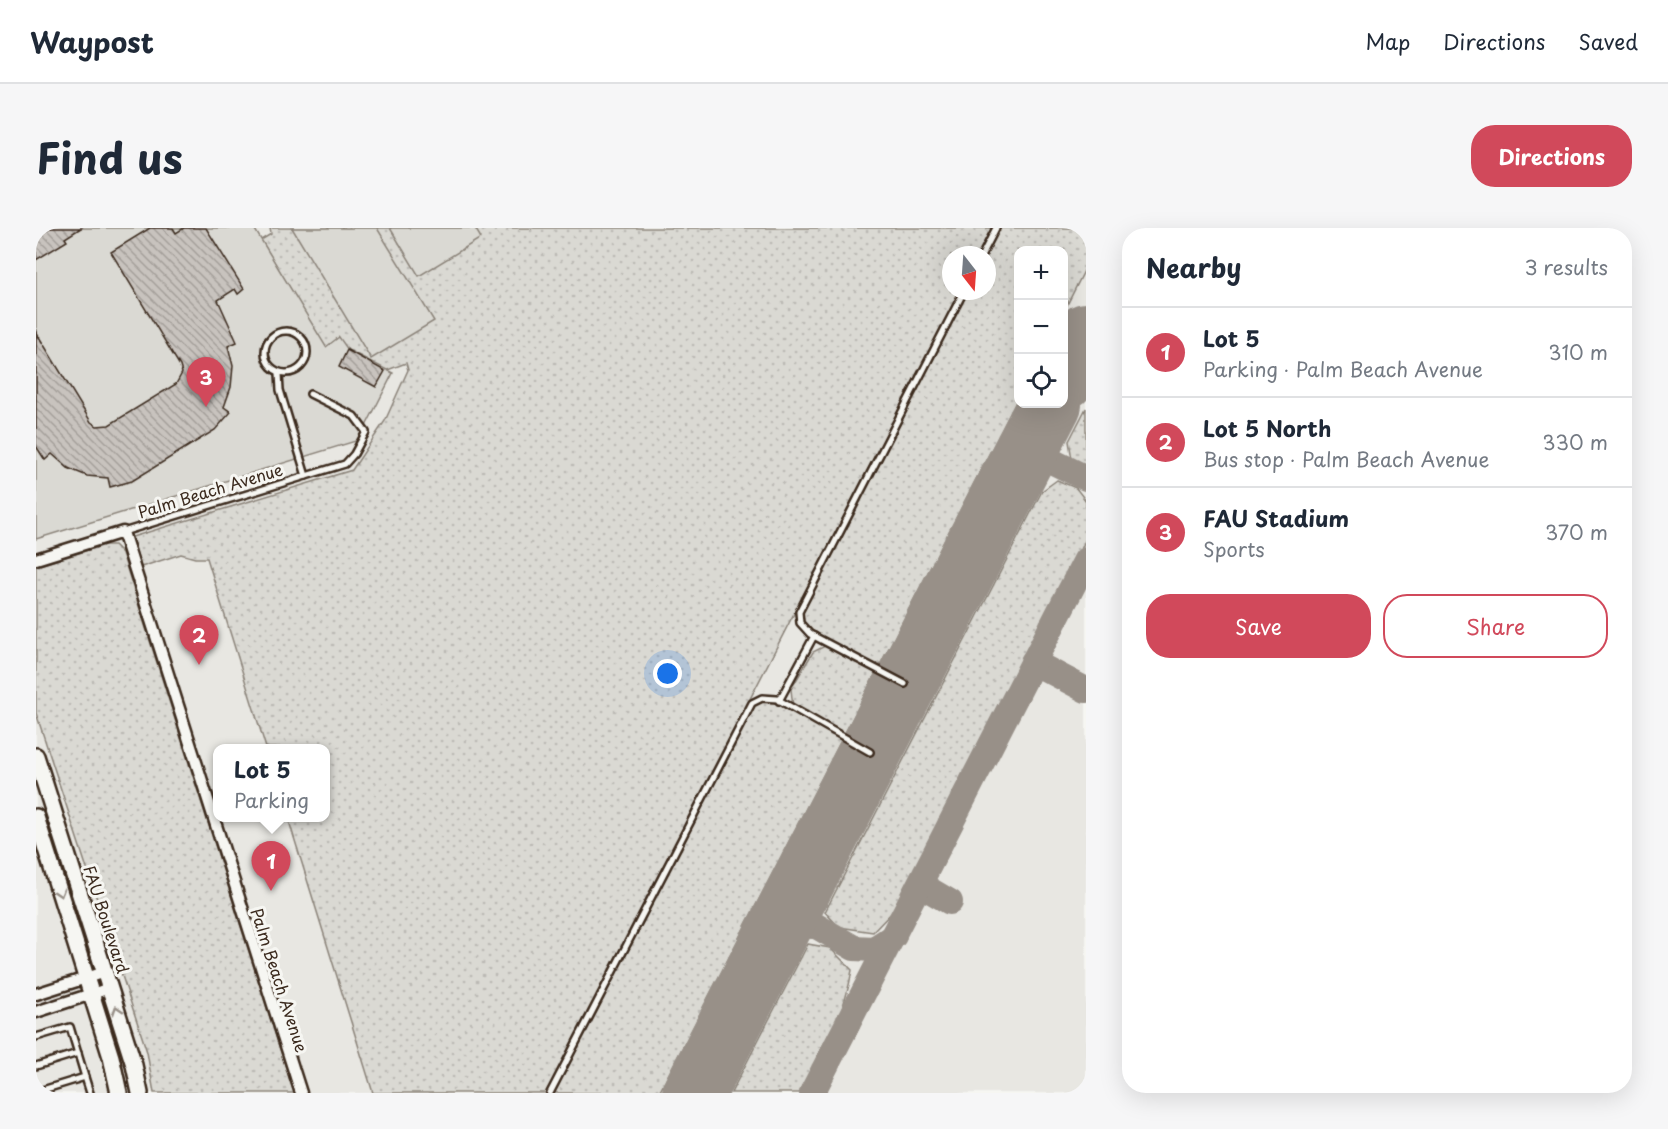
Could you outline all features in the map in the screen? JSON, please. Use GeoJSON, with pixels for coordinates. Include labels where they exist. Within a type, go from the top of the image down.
{"type":"FeatureCollection","features":[{"type":"Feature","properties":{"kind":"street","name":"Palm Beach Avenue"},"geometry":{"type":"LineString","coordinates":[[36,559],[123,532],[213,816]]}},
{"type":"Feature","properties":{"kind":"street","name":"FAU Boulevard"},"geometry":{"type":"LineString","coordinates":[[36,756],[134,1065],[140,1093]]}},
{"type":"Feature","properties":{"kind":"street"},"geometry":{"type":"LineString","coordinates":[[36,817],[87,978],[119,1093]]}},
{"type":"Feature","properties":{"kind":"street","name":"Palm Beach Avenue"},"geometry":{"type":"LineString","coordinates":[[215,822],[301,1093]]}},
{"type":"Feature","properties":{"kind":"street"},"geometry":{"type":"LineString","coordinates":[[36,994],[105,972]]}},
{"type":"Feature","properties":{"kind":"street"},"geometry":{"type":"LineString","coordinates":[[36,1012],[110,988]]}},
{"type":"Feature","properties":{"kind":"lane"},"geometry":{"type":"LineString","coordinates":[[987,246],[996,228]]}},
{"type":"Feature","properties":{"kind":"lane"},"geometry":{"type":"LineString","coordinates":[[905,684],[814,636],[800,622],[801,606],[959,300]]}},
{"type":"Feature","properties":{"kind":"lane"},"geometry":{"type":"LineString","coordinates":[[279,373],[296,371],[307,358],[304,341],[290,331],[275,334],[265,346],[266,362],[279,373],[282,395],[306,476]]}},
{"type":"Feature","properties":{"kind":"lane","name":"Palm Beach Avenue"},"geometry":{"type":"LineString","coordinates":[[123,532],[345,464],[354,454],[366,432],[354,416],[310,394]]}},
{"type":"Feature","properties":{"kind":"lane"},"geometry":{"type":"LineString","coordinates":[[779,701],[814,636]]}},
{"type":"Feature","properties":{"kind":"lane"},"geometry":{"type":"LineString","coordinates":[[550,1093],[748,707],[762,698],[779,701],[870,752]]}},
{"type":"Feature","properties":{"kind":"lane"},"geometry":{"type":"LineString","coordinates":[[36,1037],[69,1027],[90,1093]]}},
{"type":"Feature","properties":{"kind":"lane"},"geometry":{"type":"LineString","coordinates":[[36,1066],[78,1053]]}},
{"type":"Feature","properties":{"kind":"lane"},"geometry":{"type":"LineString","coordinates":[[36,1092],[85,1077]]}},
{"type":"Feature","properties":{"kind":"shaded area"},"geometry":{"type":"Polygon","coordinates":[[[36,228],[1086,228],[1086,1093],[36,1093],[36,228]]]}},
{"type":"Feature","properties":{"kind":"shaded area"},"geometry":{"type":"Polygon","coordinates":[[[36,228],[254,228],[326,347],[339,337],[348,350],[393,373],[359,440],[36,539],[36,228]]]}},
{"type":"Feature","properties":{"kind":"shaded area"},"geometry":{"type":"Polygon","coordinates":[[[270,228],[993,228],[984,246],[942,246],[942,300],[955,300],[547,1093],[373,1093],[289,822],[330,822],[330,744],[265,744],[207,558],[195,558],[181,554],[141,567],[132,537],[352,470],[385,421],[408,370],[406,363],[385,371],[326,348],[261,240],[271,234],[270,228]]]}},
{"type":"Feature","properties":{"kind":"shaded area"},"geometry":{"type":"Polygon","coordinates":[[[292,228],[377,228],[434,321],[371,359],[292,228]]]}},
{"type":"Feature","properties":{"kind":"shaded area"},"geometry":{"type":"Polygon","coordinates":[[[390,228],[475,228],[481,238],[419,276],[390,228]]]}},
{"type":"Feature","properties":{"kind":"shaded area"},"geometry":{"type":"Polygon","coordinates":[[[996,228],[1086,228],[1086,267],[1068,303],[1068,246],[1014,246],[1014,406],[659,1093],[550,1093],[752,703],[770,697],[793,708],[791,689],[813,652],[829,644],[810,634],[798,617],[959,300],[996,300],[996,246],[987,246],[996,228]]]}},
{"type":"Feature","properties":{"kind":"shaded area"},"geometry":{"type":"Polygon","coordinates":[[[1086,408],[1086,465],[1072,459],[1069,441],[1086,408]]]}},
{"type":"Feature","properties":{"kind":"shaded area"},"geometry":{"type":"Polygon","coordinates":[[[1057,480],[1076,488],[1086,501],[1086,539],[1019,677],[897,907],[873,932],[839,927],[825,912],[1042,491],[1057,480]]]}},
{"type":"Feature","properties":{"kind":"shaded area"},"geometry":{"type":"Polygon","coordinates":[[[105,545],[114,545],[122,553],[294,1093],[154,1093],[147,1052],[36,713],[36,566],[105,545]]]}},
{"type":"Feature","properties":{"kind":"shaded area"},"geometry":{"type":"Polygon","coordinates":[[[808,944],[830,948],[852,970],[839,1018],[818,1064],[802,1093],[731,1093],[808,944]]]}},
{"type":"Feature","properties":{"kind":"building"},"geometry":{"type":"Polygon","coordinates":[[[36,228],[81,228],[65,238],[67,241],[36,260],[36,228]]]}},
{"type":"Feature","properties":{"kind":"building"},"geometry":{"type":"Polygon","coordinates":[[[150,228],[173,228],[176,233],[184,228],[206,228],[244,289],[238,294],[235,289],[218,300],[237,342],[228,346],[233,366],[231,387],[224,407],[231,412],[215,430],[132,481],[110,487],[108,478],[87,476],[68,468],[52,454],[45,460],[36,446],[36,332],[91,422],[97,426],[109,425],[176,384],[182,373],[180,366],[111,252],[150,228]]]}},
{"type":"Feature","properties":{"kind":"building"},"geometry":{"type":"Polygon","coordinates":[[[347,350],[385,371],[376,387],[339,367],[347,350]]]}},
{"type":"Feature","properties":{"kind":"taxiway"},"geometry":{"type":"LineString","coordinates":[[1027,449],[1086,478]]}},
{"type":"Feature","properties":{"kind":"taxiway"},"geometry":{"type":"LineString","coordinates":[[812,1093],[1086,560]]}},
{"type":"Feature","properties":{"kind":"taxiway"},"geometry":{"type":"LineString","coordinates":[[1033,662],[1086,690]]}},
{"type":"Feature","properties":{"kind":"taxiway"},"geometry":{"type":"LineString","coordinates":[[921,885],[950,902]]}},
{"type":"Feature","properties":{"kind":"taxiway"},"geometry":{"type":"LineString","coordinates":[[800,889],[799,905],[806,920],[854,948],[874,949],[894,936]]}},
{"type":"Feature","properties":{"kind":"taxiway"},"geometry":{"type":"LineString","coordinates":[[775,936],[794,925],[813,926]]}},
{"type":"Feature","properties":{"kind":"runway"},"geometry":{"type":"LineString","coordinates":[[1068,370],[1086,335]]}},
{"type":"Feature","properties":{"kind":"runway"},"geometry":{"type":"LineString","coordinates":[[694,1093],[1048,408]]}},
{"type":"Feature","properties":{"kind":"place","name":"FAU Stadium"},"geometry":{"type":"Point","coordinates":[206,407]}},
{"type":"Feature","properties":{"kind":"place","name":"Lot 5 North"},"geometry":{"type":"Point","coordinates":[199,665]}},
{"type":"Feature","properties":{"kind":"place","name":"Lot 5"},"geometry":{"type":"Point","coordinates":[271,891]}}]}
